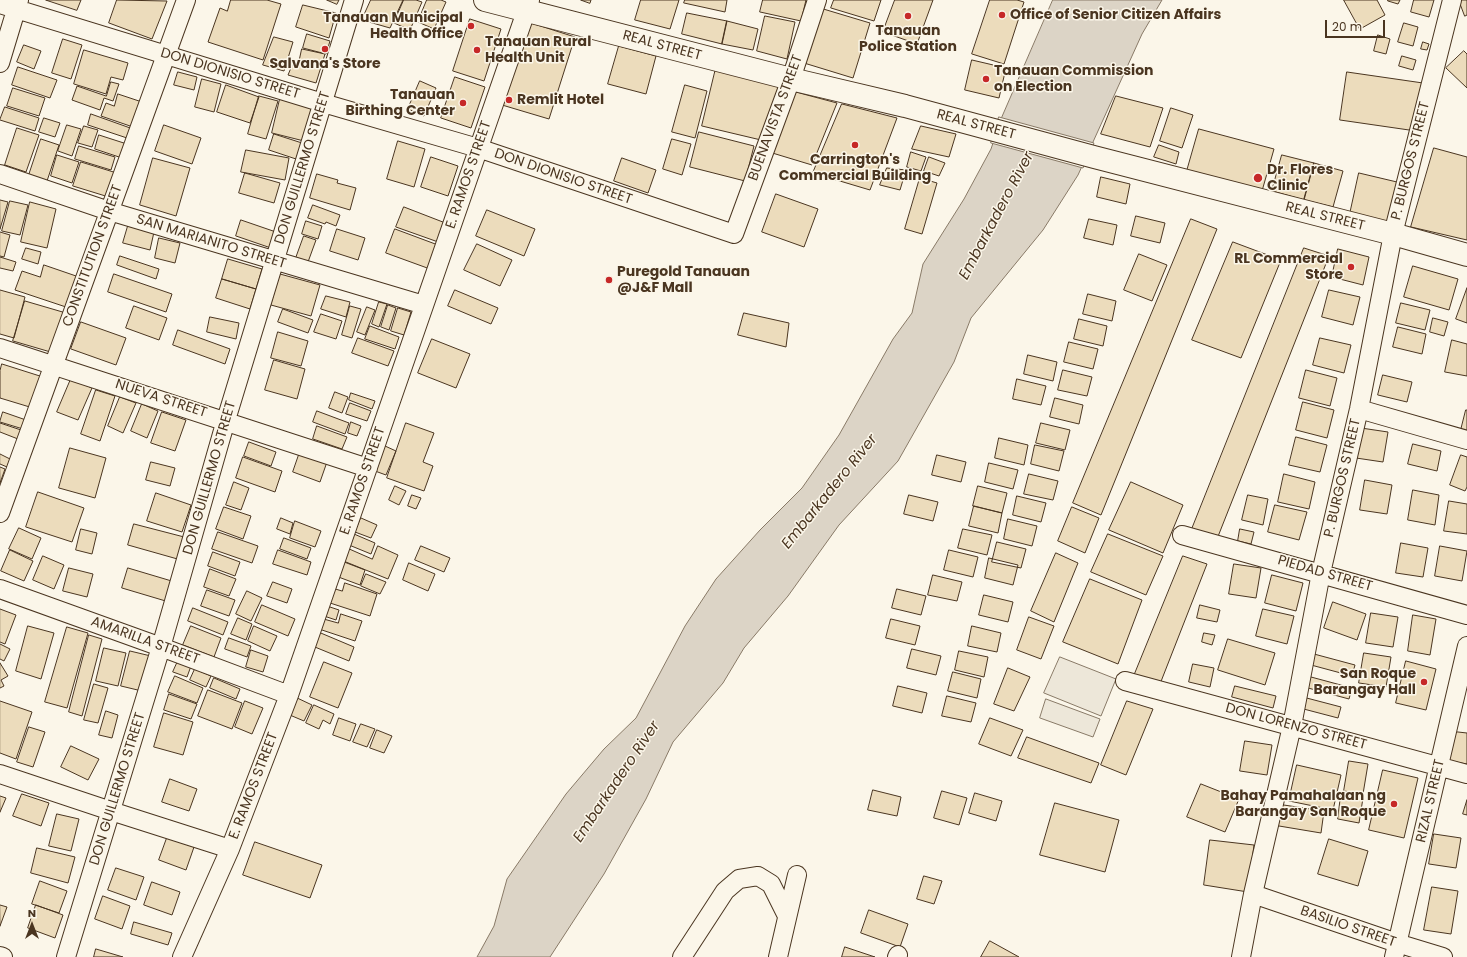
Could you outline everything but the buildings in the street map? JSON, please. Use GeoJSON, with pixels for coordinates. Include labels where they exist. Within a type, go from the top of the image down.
{"type":"FeatureCollection","features":[{"type":"Feature","properties":{"kind":"main road","name":"REAL STREET"},"geometry":{"type":"LineString","coordinates":[[485,0],[528,5],[791,79],[967,122],[1467,255]]}},
{"type":"Feature","properties":{"kind":"street","name":"CONSTITUTION STREET"},"geometry":{"type":"LineString","coordinates":[[0,513],[186,0]]}},
{"type":"Feature","properties":{"kind":"street","name":"DON GUILLERMO STREET"},"geometry":{"type":"LineString","coordinates":[[66,957],[161,647],[226,420],[354,0]]}},
{"type":"Feature","properties":{"kind":"street","name":"BUENAVISTA STREET"},"geometry":{"type":"LineString","coordinates":[[734,234],[791,79],[817,0]]}},
{"type":"Feature","properties":{"kind":"street","name":"P. BURGOS STREET"},"geometry":{"type":"LineString","coordinates":[[1241,957],[1253,894],[1292,726],[1321,573],[1359,409],[1392,234],[1452,0]]}},
{"type":"Feature","properties":{"kind":"street","name":"DON DIONISIO STREET"},"geometry":{"type":"LineString","coordinates":[[12,4],[323,103],[478,148],[734,234]]}},
{"type":"Feature","properties":{"kind":"street"},"geometry":{"type":"LineString","coordinates":[[0,63],[12,4]]}},
{"type":"Feature","properties":{"kind":"street","name":"E. RAMOS STREET"},"geometry":{"type":"LineString","coordinates":[[182,957],[230,849],[289,695],[528,5]]}},
{"type":"Feature","properties":{"kind":"street","name":"SAN MARIANITO STREET"},"geometry":{"type":"LineString","coordinates":[[0,174],[110,211],[424,305]]}},
{"type":"Feature","properties":{"kind":"street","name":"NUEVA STREET"},"geometry":{"type":"LineString","coordinates":[[0,348],[226,420],[368,468]]}},
{"type":"Feature","properties":{"kind":"street"},"geometry":{"type":"LineString","coordinates":[[1359,409],[1467,440]]}},
{"type":"Feature","properties":{"kind":"street","name":"PIEDAD STREET"},"geometry":{"type":"LineString","coordinates":[[1182,534],[1467,615]]}},
{"type":"Feature","properties":{"kind":"street","name":"AMARILLA STREET"},"geometry":{"type":"LineString","coordinates":[[0,589],[289,695]]}},
{"type":"Feature","properties":{"kind":"street","name":"RIZAL STREET"},"geometry":{"type":"LineString","coordinates":[[1395,950],[1467,646]]}},
{"type":"Feature","properties":{"kind":"street","name":"DON LORENZO STREET"},"geometry":{"type":"LineString","coordinates":[[1125,681],[1467,774]]}},
{"type":"Feature","properties":{"kind":"street"},"geometry":{"type":"LineString","coordinates":[[0,774],[230,849]]}},
{"type":"Feature","properties":{"kind":"street"},"geometry":{"type":"LineString","coordinates":[[682,957],[725,891],[739,879],[758,876],[771,884],[788,916]]}},
{"type":"Feature","properties":{"kind":"street"},"geometry":{"type":"LineString","coordinates":[[778,957],[797,876]]}},
{"type":"Feature","properties":{"kind":"street","name":"BASILIO STREET"},"geometry":{"type":"LineString","coordinates":[[1253,894],[1395,950],[1443,957]]}},
{"type":"Feature","properties":{"kind":"shaded area"},"geometry":{"type":"Polygon","coordinates":[[[1060,657],[1116,679],[1101,716],[1044,693],[1060,657]]]}},
{"type":"Feature","properties":{"kind":"shaded area"},"geometry":{"type":"Polygon","coordinates":[[[1046,699],[1100,719],[1093,737],[1040,718],[1046,699]]]}},
{"type":"Feature","properties":{"kind":"water","name":"Embarkadero River"},"geometry":{"type":"Polygon","coordinates":[[[1053,0],[1162,0],[1142,34],[1078,175],[1043,230],[971,318],[954,362],[898,461],[839,525],[788,596],[744,648],[723,683],[673,742],[646,799],[604,874],[550,957],[477,957],[494,926],[507,879],[566,794],[604,749],[636,718],[685,626],[716,579],[760,530],[802,488],[839,435],[893,339],[912,313],[923,264],[964,199],[991,149],[1001,119],[1053,0]]]}},
{"type":"Feature","properties":{"kind":"pier"},"geometry":{"type":"Polygon","coordinates":[[[999,117],[1094,143],[1083,168],[991,143],[999,117]]]}},
{"type":"Feature","properties":{"kind":"place","name":"Office of Senior Citizen Affairs"},"geometry":{"type":"Point","coordinates":[1002,15]}},
{"type":"Feature","properties":{"kind":"place","name":"Tanauan Police Station"},"geometry":{"type":"Point","coordinates":[908,16]}},
{"type":"Feature","properties":{"kind":"place","name":"Tanauan Municipal Health Office"},"geometry":{"type":"Point","coordinates":[471,26]}},
{"type":"Feature","properties":{"kind":"place","name":"Salvana's Store"},"geometry":{"type":"Point","coordinates":[325,49]}},
{"type":"Feature","properties":{"kind":"place","name":"Tanauan Rural Health Unit"},"geometry":{"type":"Point","coordinates":[477,50]}},
{"type":"Feature","properties":{"kind":"place","name":"Tanauan Commission on Election"},"geometry":{"type":"Point","coordinates":[986,79]}},
{"type":"Feature","properties":{"kind":"place","name":"Remlit Hotel"},"geometry":{"type":"Point","coordinates":[509,100]}},
{"type":"Feature","properties":{"kind":"place","name":"Tanauan Birthing Center"},"geometry":{"type":"Point","coordinates":[463,103]}},
{"type":"Feature","properties":{"kind":"place","name":"Carrington's Commercial Building"},"geometry":{"type":"Point","coordinates":[855,145]}},
{"type":"Feature","properties":{"kind":"place","name":"Dr. Flores Clinic"},"geometry":{"type":"Point","coordinates":[1258,178]}},
{"type":"Feature","properties":{"kind":"place","name":"RL Commercial Store"},"geometry":{"type":"Point","coordinates":[1351,267]}},
{"type":"Feature","properties":{"kind":"place","name":"Puregold Tanauan @J&F Mall"},"geometry":{"type":"Point","coordinates":[609,280]}},
{"type":"Feature","properties":{"kind":"place","name":"San Roque Barangay Hall"},"geometry":{"type":"Point","coordinates":[1424,682]}},
{"type":"Feature","properties":{"kind":"place","name":"Bahay Pamahalaan ng Barangay San Roque"},"geometry":{"type":"Point","coordinates":[1394,804]}}]}
